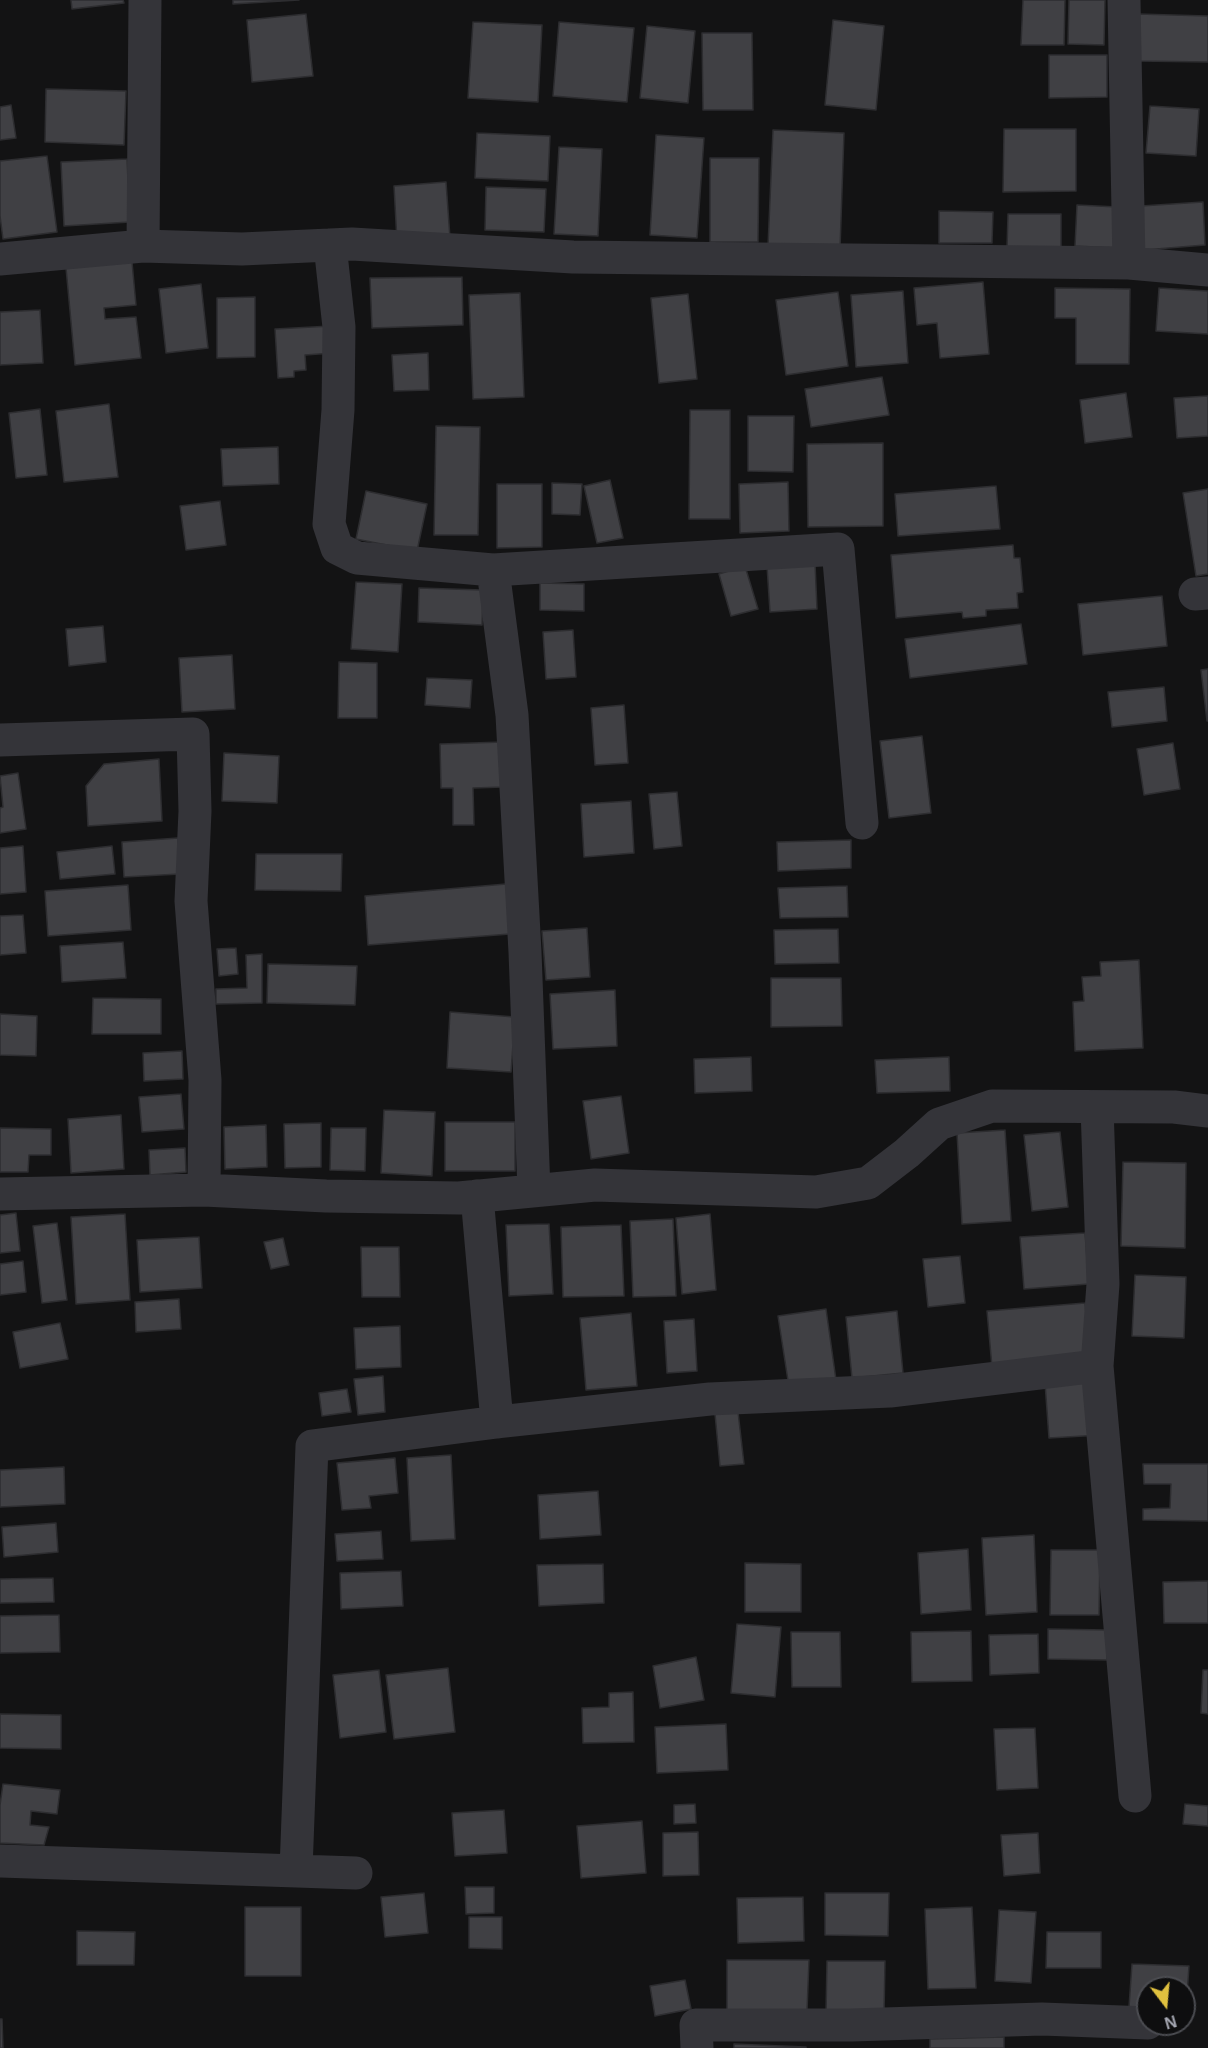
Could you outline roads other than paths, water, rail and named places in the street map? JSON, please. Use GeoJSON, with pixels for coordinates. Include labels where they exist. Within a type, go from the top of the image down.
{"type":"FeatureCollection","features":[{"type":"Feature","properties":{"kind":"street"},"geometry":{"type":"LineString","coordinates":[[143,246],[145,0]]}},
{"type":"Feature","properties":{"kind":"street"},"geometry":{"type":"LineString","coordinates":[[1124,0],[1129,263]]}},
{"type":"Feature","properties":{"kind":"street"},"geometry":{"type":"LineString","coordinates":[[0,259],[143,246],[242,249],[352,244],[573,257],[1129,263],[1208,270]]}},
{"type":"Feature","properties":{"kind":"street"},"geometry":{"type":"LineString","coordinates":[[330,245],[339,327],[338,410],[329,524],[337,548],[357,558],[493,570],[838,549],[862,823]]}},
{"type":"Feature","properties":{"kind":"street"},"geometry":{"type":"LineString","coordinates":[[493,570],[512,715],[525,952],[534,1191]]}},
{"type":"Feature","properties":{"kind":"street"},"geometry":{"type":"LineString","coordinates":[[0,740],[193,734],[195,811],[191,901],[205,1080],[204,1190]]}},
{"type":"Feature","properties":{"kind":"street"},"geometry":{"type":"LineString","coordinates":[[0,1194],[204,1190],[326,1196],[477,1196],[596,1185],[816,1192],[868,1183],[908,1153],[939,1125],[992,1106],[1174,1107],[1208,1111]]}},
{"type":"Feature","properties":{"kind":"street"},"geometry":{"type":"LineString","coordinates":[[1096,1107],[1103,1284],[1097,1366],[1135,1796]]}},
{"type":"Feature","properties":{"kind":"street"},"geometry":{"type":"LineString","coordinates":[[477,1196],[497,1422]]}},
{"type":"Feature","properties":{"kind":"street"},"geometry":{"type":"LineString","coordinates":[[296,1870],[312,1446],[497,1422],[710,1399],[890,1391],[1097,1366]]}},
{"type":"Feature","properties":{"kind":"street"},"geometry":{"type":"LineString","coordinates":[[0,1861],[356,1873]]}},
{"type":"Feature","properties":{"kind":"street"},"geometry":{"type":"LineString","coordinates":[[697,2048],[696,2025],[852,2025],[1042,2019],[1136,2023]]}}]}
